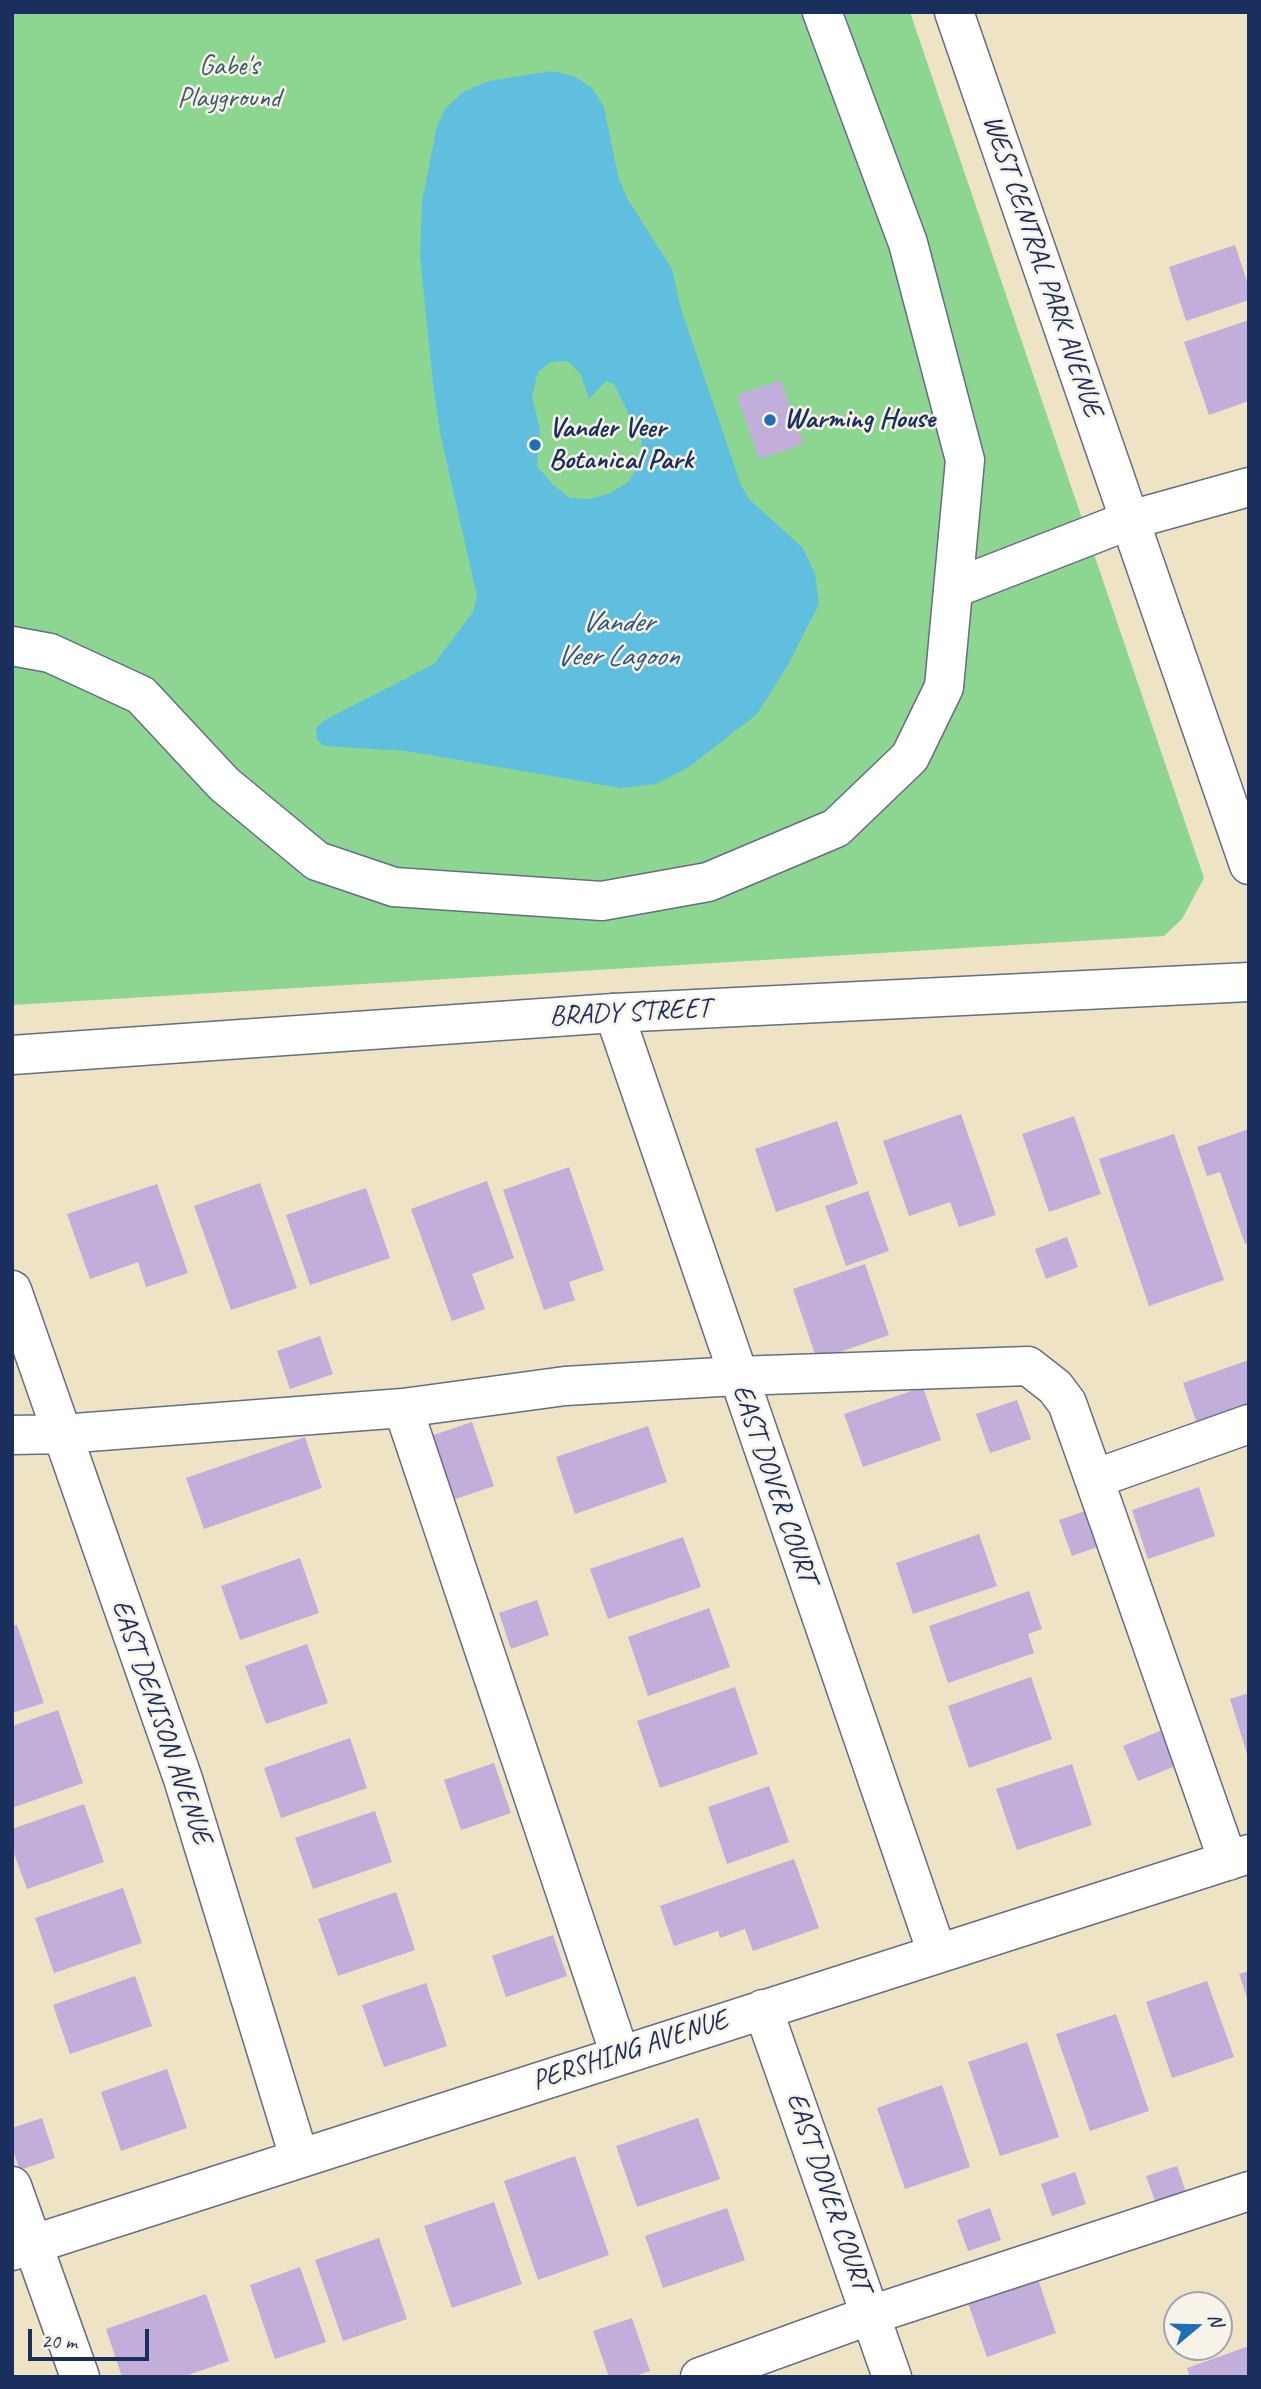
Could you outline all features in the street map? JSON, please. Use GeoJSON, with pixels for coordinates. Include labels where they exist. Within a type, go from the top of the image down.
{"type":"FeatureCollection","features":[{"type":"Feature","properties":{"kind":"main road"},"geometry":{"type":"LineString","coordinates":[[12,646],[50,653],[141,695],[224,784],[317,861],[394,887],[603,901],[708,882],[836,828],[910,757],[944,687],[965,460],[908,243],[822,12]]}},
{"type":"Feature","properties":{"kind":"main road","name":"WEST CENTRAL PARK AVENUE"},"geometry":{"type":"LineString","coordinates":[[954,12],[1249,865]]}},
{"type":"Feature","properties":{"kind":"main road"},"geometry":{"type":"LineString","coordinates":[[955,588],[1130,520],[1249,487]]}},
{"type":"Feature","properties":{"kind":"main road","name":"BRADY STREET"},"geometry":{"type":"LineString","coordinates":[[12,1055],[614,1013],[1249,982]]}},
{"type":"Feature","properties":{"kind":"main road","name":"EAST DOVER COURT"},"geometry":{"type":"LineString","coordinates":[[614,1013],[736,1376],[937,1953]]}},
{"type":"Feature","properties":{"kind":"main road","name":"EAST DENISON AVENUE"},"geometry":{"type":"LineString","coordinates":[[12,1290],[183,1779],[299,2157]]}},
{"type":"Feature","properties":{"kind":"main road"},"geometry":{"type":"LineString","coordinates":[[12,1435],[62,1434],[403,1408],[565,1386],[736,1376],[1028,1366],[1055,1387],[1067,1403],[1238,1858]]}},
{"type":"Feature","properties":{"kind":"main road"},"geometry":{"type":"LineString","coordinates":[[403,1408],[620,2055]]}},
{"type":"Feature","properties":{"kind":"main road"},"geometry":{"type":"LineString","coordinates":[[1094,1479],[1249,1424]]}},
{"type":"Feature","properties":{"kind":"main road","name":"PERSHING AVENUE"},"geometry":{"type":"LineString","coordinates":[[22,2248],[1238,1858]]}},
{"type":"Feature","properties":{"kind":"main road","name":"EAST DOVER COURT"},"geometry":{"type":"LineString","coordinates":[[763,2009],[892,2377]]}},
{"type":"Feature","properties":{"kind":"main road"},"geometry":{"type":"LineString","coordinates":[[12,2186],[22,2248],[80,2377]]}},
{"type":"Feature","properties":{"kind":"main road"},"geometry":{"type":"LineString","coordinates":[[700,2377],[871,2315],[1249,2190]]}},
{"type":"Feature","properties":{"kind":"green space","name":"Vander Veer Botanical Park"},"geometry":{"type":"Polygon","coordinates":[[[12,12],[910,12],[1204,878],[1182,919],[1164,936],[12,1005],[12,12]]]}},
{"type":"Feature","properties":{"kind":"water","name":"Vander Veer Lagoon"},"geometry":{"type":"Polygon","coordinates":[[[552,71],[576,77],[592,88],[604,107],[618,176],[627,198],[672,269],[681,309],[741,485],[750,500],[803,548],[815,574],[819,604],[788,665],[757,714],[689,767],[656,784],[621,788],[406,751],[324,746],[317,740],[316,728],[325,720],[434,664],[473,612],[477,596],[440,433],[420,257],[422,202],[437,126],[446,108],[463,92],[489,81],[552,71]],[[567,361],[551,362],[538,372],[532,397],[540,429],[537,466],[553,485],[570,498],[590,499],[611,493],[629,481],[641,459],[642,441],[614,384],[606,381],[589,399],[580,373],[567,361]]]}},
{"type":"Feature","properties":{"kind":"building"},"geometry":{"type":"Polygon","coordinates":[[[1235,245],[1249,287],[1249,300],[1186,321],[1169,267],[1235,245]]]}},
{"type":"Feature","properties":{"kind":"building"},"geometry":{"type":"Polygon","coordinates":[[[1249,320],[1249,401],[1209,415],[1184,342],[1249,320]]]}},
{"type":"Feature","properties":{"kind":"building","name":"Warming House"},"geometry":{"type":"Polygon","coordinates":[[[781,380],[803,444],[759,459],[737,395],[781,380]]]}},
{"type":"Feature","properties":{"kind":"building"},"geometry":{"type":"Polygon","coordinates":[[[961,1114],[996,1215],[959,1227],[950,1202],[909,1216],[883,1141],[961,1114]]]}},
{"type":"Feature","properties":{"kind":"building"},"geometry":{"type":"Polygon","coordinates":[[[1074,1116],[1101,1194],[1049,1212],[1022,1134],[1074,1116]]]}},
{"type":"Feature","properties":{"kind":"building"},"geometry":{"type":"Polygon","coordinates":[[[837,1121],[858,1184],[776,1212],[755,1149],[837,1121]]]}},
{"type":"Feature","properties":{"kind":"building"},"geometry":{"type":"Polygon","coordinates":[[[1249,1129],[1249,1243],[1245,1244],[1220,1172],[1207,1176],[1197,1147],[1249,1129]]]}},
{"type":"Feature","properties":{"kind":"building"},"geometry":{"type":"Polygon","coordinates":[[[1174,1134],[1224,1280],[1149,1306],[1099,1159],[1174,1134]]]}},
{"type":"Feature","properties":{"kind":"building"},"geometry":{"type":"Polygon","coordinates":[[[569,1167],[604,1270],[569,1282],[575,1300],[544,1310],[503,1190],[569,1167]]]}},
{"type":"Feature","properties":{"kind":"building"},"geometry":{"type":"Polygon","coordinates":[[[487,1181],[514,1258],[472,1274],[485,1309],[452,1321],[411,1209],[487,1181]]]}},
{"type":"Feature","properties":{"kind":"building"},"geometry":{"type":"Polygon","coordinates":[[[260,1183],[297,1288],[231,1310],[194,1206],[260,1183]]]}},
{"type":"Feature","properties":{"kind":"building"},"geometry":{"type":"Polygon","coordinates":[[[157,1184],[188,1273],[146,1287],[138,1262],[90,1279],[67,1214],[157,1184]]]}},
{"type":"Feature","properties":{"kind":"building"},"geometry":{"type":"Polygon","coordinates":[[[366,1188],[390,1258],[310,1285],[286,1215],[366,1188]]]}},
{"type":"Feature","properties":{"kind":"building"},"geometry":{"type":"Polygon","coordinates":[[[868,1191],[889,1251],[846,1266],[825,1206],[868,1191]]]}},
{"type":"Feature","properties":{"kind":"building"},"geometry":{"type":"Polygon","coordinates":[[[1067,1237],[1078,1267],[1046,1279],[1035,1249],[1067,1237]]]}},
{"type":"Feature","properties":{"kind":"building"},"geometry":{"type":"Polygon","coordinates":[[[865,1264],[889,1335],[817,1360],[793,1289],[865,1264]]]}},
{"type":"Feature","properties":{"kind":"building"},"geometry":{"type":"Polygon","coordinates":[[[320,1336],[333,1374],[290,1389],[277,1351],[320,1336]]]}},
{"type":"Feature","properties":{"kind":"building"},"geometry":{"type":"Polygon","coordinates":[[[1249,1360],[1249,1410],[1198,1427],[1183,1383],[1249,1360]]]}},
{"type":"Feature","properties":{"kind":"building"},"geometry":{"type":"Polygon","coordinates":[[[923,1387],[941,1440],[863,1467],[844,1414],[923,1387]]]}},
{"type":"Feature","properties":{"kind":"building"},"geometry":{"type":"Polygon","coordinates":[[[1017,1400],[1031,1439],[990,1453],[976,1414],[1017,1400]]]}},
{"type":"Feature","properties":{"kind":"building"},"geometry":{"type":"Polygon","coordinates":[[[472,1422],[494,1486],[444,1503],[422,1439],[472,1422]]]}},
{"type":"Feature","properties":{"kind":"building"},"geometry":{"type":"Polygon","coordinates":[[[648,1426],[667,1482],[575,1514],[556,1457],[648,1426]]]}},
{"type":"Feature","properties":{"kind":"building"},"geometry":{"type":"Polygon","coordinates":[[[305,1437],[322,1488],[204,1529],[186,1478],[305,1437]]]}},
{"type":"Feature","properties":{"kind":"building"},"geometry":{"type":"Polygon","coordinates":[[[1199,1487],[1215,1536],[1148,1559],[1132,1510],[1199,1487]]]}},
{"type":"Feature","properties":{"kind":"building"},"geometry":{"type":"Polygon","coordinates":[[[1094,1508],[1106,1544],[1072,1556],[1059,1520],[1094,1508]]]}},
{"type":"Feature","properties":{"kind":"building"},"geometry":{"type":"Polygon","coordinates":[[[979,1534],[997,1586],[913,1614],[896,1563],[979,1534]]]}},
{"type":"Feature","properties":{"kind":"building"},"geometry":{"type":"Polygon","coordinates":[[[683,1537],[701,1587],[608,1619],[590,1569],[683,1537]]]}},
{"type":"Feature","properties":{"kind":"building"},"geometry":{"type":"Polygon","coordinates":[[[300,1558],[319,1613],[240,1640],[221,1586],[300,1558]]]}},
{"type":"Feature","properties":{"kind":"building"},"geometry":{"type":"Polygon","coordinates":[[[1029,1591],[1042,1629],[1028,1634],[1034,1653],[948,1683],[929,1626],[1029,1591]]]}},
{"type":"Feature","properties":{"kind":"building"},"geometry":{"type":"Polygon","coordinates":[[[537,1600],[549,1635],[511,1649],[499,1613],[537,1600]]]}},
{"type":"Feature","properties":{"kind":"building"},"geometry":{"type":"Polygon","coordinates":[[[709,1608],[730,1667],[648,1696],[628,1637],[709,1608]]]}},
{"type":"Feature","properties":{"kind":"building"},"geometry":{"type":"Polygon","coordinates":[[[17,1625],[44,1703],[12,1713],[12,1626],[17,1625]]]}},
{"type":"Feature","properties":{"kind":"building"},"geometry":{"type":"Polygon","coordinates":[[[307,1644],[328,1703],[266,1724],[245,1666],[307,1644]]]}},
{"type":"Feature","properties":{"kind":"building"},"geometry":{"type":"Polygon","coordinates":[[[1031,1677],[1052,1739],[969,1768],[948,1706],[1031,1677]]]}},
{"type":"Feature","properties":{"kind":"building"},"geometry":{"type":"Polygon","coordinates":[[[735,1687],[758,1754],[660,1788],[637,1721],[735,1687]]]}},
{"type":"Feature","properties":{"kind":"building"},"geometry":{"type":"Polygon","coordinates":[[[1249,1693],[1249,1756],[1248,1757],[1230,1699],[1249,1693]]]}},
{"type":"Feature","properties":{"kind":"building"},"geometry":{"type":"Polygon","coordinates":[[[58,1710],[83,1783],[12,1808],[12,1726],[58,1710]]]}},
{"type":"Feature","properties":{"kind":"building"},"geometry":{"type":"Polygon","coordinates":[[[1165,1729],[1178,1765],[1138,1781],[1123,1746],[1165,1729]]]}},
{"type":"Feature","properties":{"kind":"building"},"geometry":{"type":"Polygon","coordinates":[[[350,1738],[367,1788],[281,1818],[264,1768],[350,1738]]]}},
{"type":"Feature","properties":{"kind":"building"},"geometry":{"type":"Polygon","coordinates":[[[494,1763],[511,1813],[461,1830],[444,1780],[494,1763]]]}},
{"type":"Feature","properties":{"kind":"building"},"geometry":{"type":"Polygon","coordinates":[[[1072,1764],[1092,1825],[1017,1850],[996,1789],[1072,1764]]]}},
{"type":"Feature","properties":{"kind":"building"},"geometry":{"type":"Polygon","coordinates":[[[769,1786],[789,1842],[727,1864],[708,1807],[769,1786]]]}},
{"type":"Feature","properties":{"kind":"building"},"geometry":{"type":"Polygon","coordinates":[[[84,1804],[104,1862],[27,1889],[12,1848],[12,1829],[84,1804]]]}},
{"type":"Feature","properties":{"kind":"building"},"geometry":{"type":"Polygon","coordinates":[[[375,1811],[392,1862],[313,1889],[295,1838],[375,1811]]]}},
{"type":"Feature","properties":{"kind":"building"},"geometry":{"type":"Polygon","coordinates":[[[794,1859],[819,1928],[753,1951],[745,1929],[720,1938],[718,1931],[674,1946],[660,1906],[794,1859]]]}},
{"type":"Feature","properties":{"kind":"building"},"geometry":{"type":"Polygon","coordinates":[[[123,1888],[142,1943],[54,1973],[35,1918],[123,1888]]]}},
{"type":"Feature","properties":{"kind":"building"},"geometry":{"type":"Polygon","coordinates":[[[396,1892],[415,1950],[338,1976],[318,1919],[396,1892]]]}},
{"type":"Feature","properties":{"kind":"building"},"geometry":{"type":"Polygon","coordinates":[[[553,1935],[567,1976],[506,1997],[492,1956],[553,1935]]]}},
{"type":"Feature","properties":{"kind":"building"},"geometry":{"type":"Polygon","coordinates":[[[1249,1971],[1249,2001],[1248,2001],[1239,1974],[1249,1971]]]}},
{"type":"Feature","properties":{"kind":"building"},"geometry":{"type":"Polygon","coordinates":[[[135,1976],[152,2026],[70,2054],[53,2005],[135,1976]]]}},
{"type":"Feature","properties":{"kind":"building"},"geometry":{"type":"Polygon","coordinates":[[[1207,1981],[1234,2057],[1172,2078],[1146,2002],[1207,1981]]]}},
{"type":"Feature","properties":{"kind":"building"},"geometry":{"type":"Polygon","coordinates":[[[426,1983],[447,2046],[384,2067],[362,2005],[426,1983]]]}},
{"type":"Feature","properties":{"kind":"building"},"geometry":{"type":"Polygon","coordinates":[[[1116,2014],[1149,2111],[1090,2131],[1056,2034],[1116,2014]]]}},
{"type":"Feature","properties":{"kind":"building"},"geometry":{"type":"Polygon","coordinates":[[[1027,2042],[1059,2137],[1000,2156],[968,2062],[1027,2042]]]}},
{"type":"Feature","properties":{"kind":"building"},"geometry":{"type":"Polygon","coordinates":[[[167,2069],[187,2128],[121,2151],[101,2092],[167,2069]]]}},
{"type":"Feature","properties":{"kind":"building"},"geometry":{"type":"Polygon","coordinates":[[[942,2085],[970,2167],[905,2189],[877,2108],[942,2085]]]}},
{"type":"Feature","properties":{"kind":"building"},"geometry":{"type":"Polygon","coordinates":[[[42,2118],[55,2158],[20,2170],[12,2148],[12,2128],[42,2118]]]}},
{"type":"Feature","properties":{"kind":"building"},"geometry":{"type":"Polygon","coordinates":[[[698,2118],[720,2179],[637,2207],[616,2146],[698,2118]]]}},
{"type":"Feature","properties":{"kind":"building"},"geometry":{"type":"Polygon","coordinates":[[[575,2156],[609,2255],[538,2280],[504,2181],[575,2156]]]}},
{"type":"Feature","properties":{"kind":"building"},"geometry":{"type":"Polygon","coordinates":[[[1177,2166],[1188,2198],[1158,2209],[1146,2176],[1177,2166]]]}},
{"type":"Feature","properties":{"kind":"building"},"geometry":{"type":"Polygon","coordinates":[[[1075,2172],[1086,2204],[1052,2216],[1041,2184],[1075,2172]]]}},
{"type":"Feature","properties":{"kind":"building"},"geometry":{"type":"Polygon","coordinates":[[[494,2202],[522,2284],[452,2308],[424,2226],[494,2202]]]}},
{"type":"Feature","properties":{"kind":"building"},"geometry":{"type":"Polygon","coordinates":[[[727,2208],[745,2260],[663,2288],[645,2236],[727,2208]]]}},
{"type":"Feature","properties":{"kind":"building"},"geometry":{"type":"Polygon","coordinates":[[[990,2208],[1001,2240],[968,2251],[957,2220],[990,2208]]]}},
{"type":"Feature","properties":{"kind":"building"},"geometry":{"type":"Polygon","coordinates":[[[379,2238],[407,2319],[343,2341],[315,2260],[379,2238]]]}},
{"type":"Feature","properties":{"kind":"building"},"geometry":{"type":"Polygon","coordinates":[[[300,2267],[326,2342],[275,2359],[250,2285],[300,2267]]]}},
{"type":"Feature","properties":{"kind":"building"},"geometry":{"type":"Polygon","coordinates":[[[1038,2279],[1056,2333],[987,2357],[968,2303],[1038,2279]]]}},
{"type":"Feature","properties":{"kind":"building"},"geometry":{"type":"Polygon","coordinates":[[[206,2294],[229,2361],[182,2377],[122,2377],[106,2329],[206,2294]]]}},
{"type":"Feature","properties":{"kind":"building"},"geometry":{"type":"Polygon","coordinates":[[[632,2318],[650,2371],[633,2377],[609,2377],[593,2331],[632,2318]]]}},
{"type":"Feature","properties":{"kind":"building"},"geometry":{"type":"Polygon","coordinates":[[[1249,2346],[1249,2377],[1190,2377],[1187,2368],[1207,2361],[1233,2361],[1233,2352],[1249,2346]]]}},
{"type":"Feature","properties":{"kind":"place","name":"Warming House"},"geometry":{"type":"Point","coordinates":[770,420]}},
{"type":"Feature","properties":{"kind":"place","name":"Vander Veer Botanical Park"},"geometry":{"type":"Point","coordinates":[535,445]}},
{"type":"Feature","properties":{"kind":"park label","name":"Gabe's Playground"},"geometry":{"type":"Point","coordinates":[229,83]}}]}
